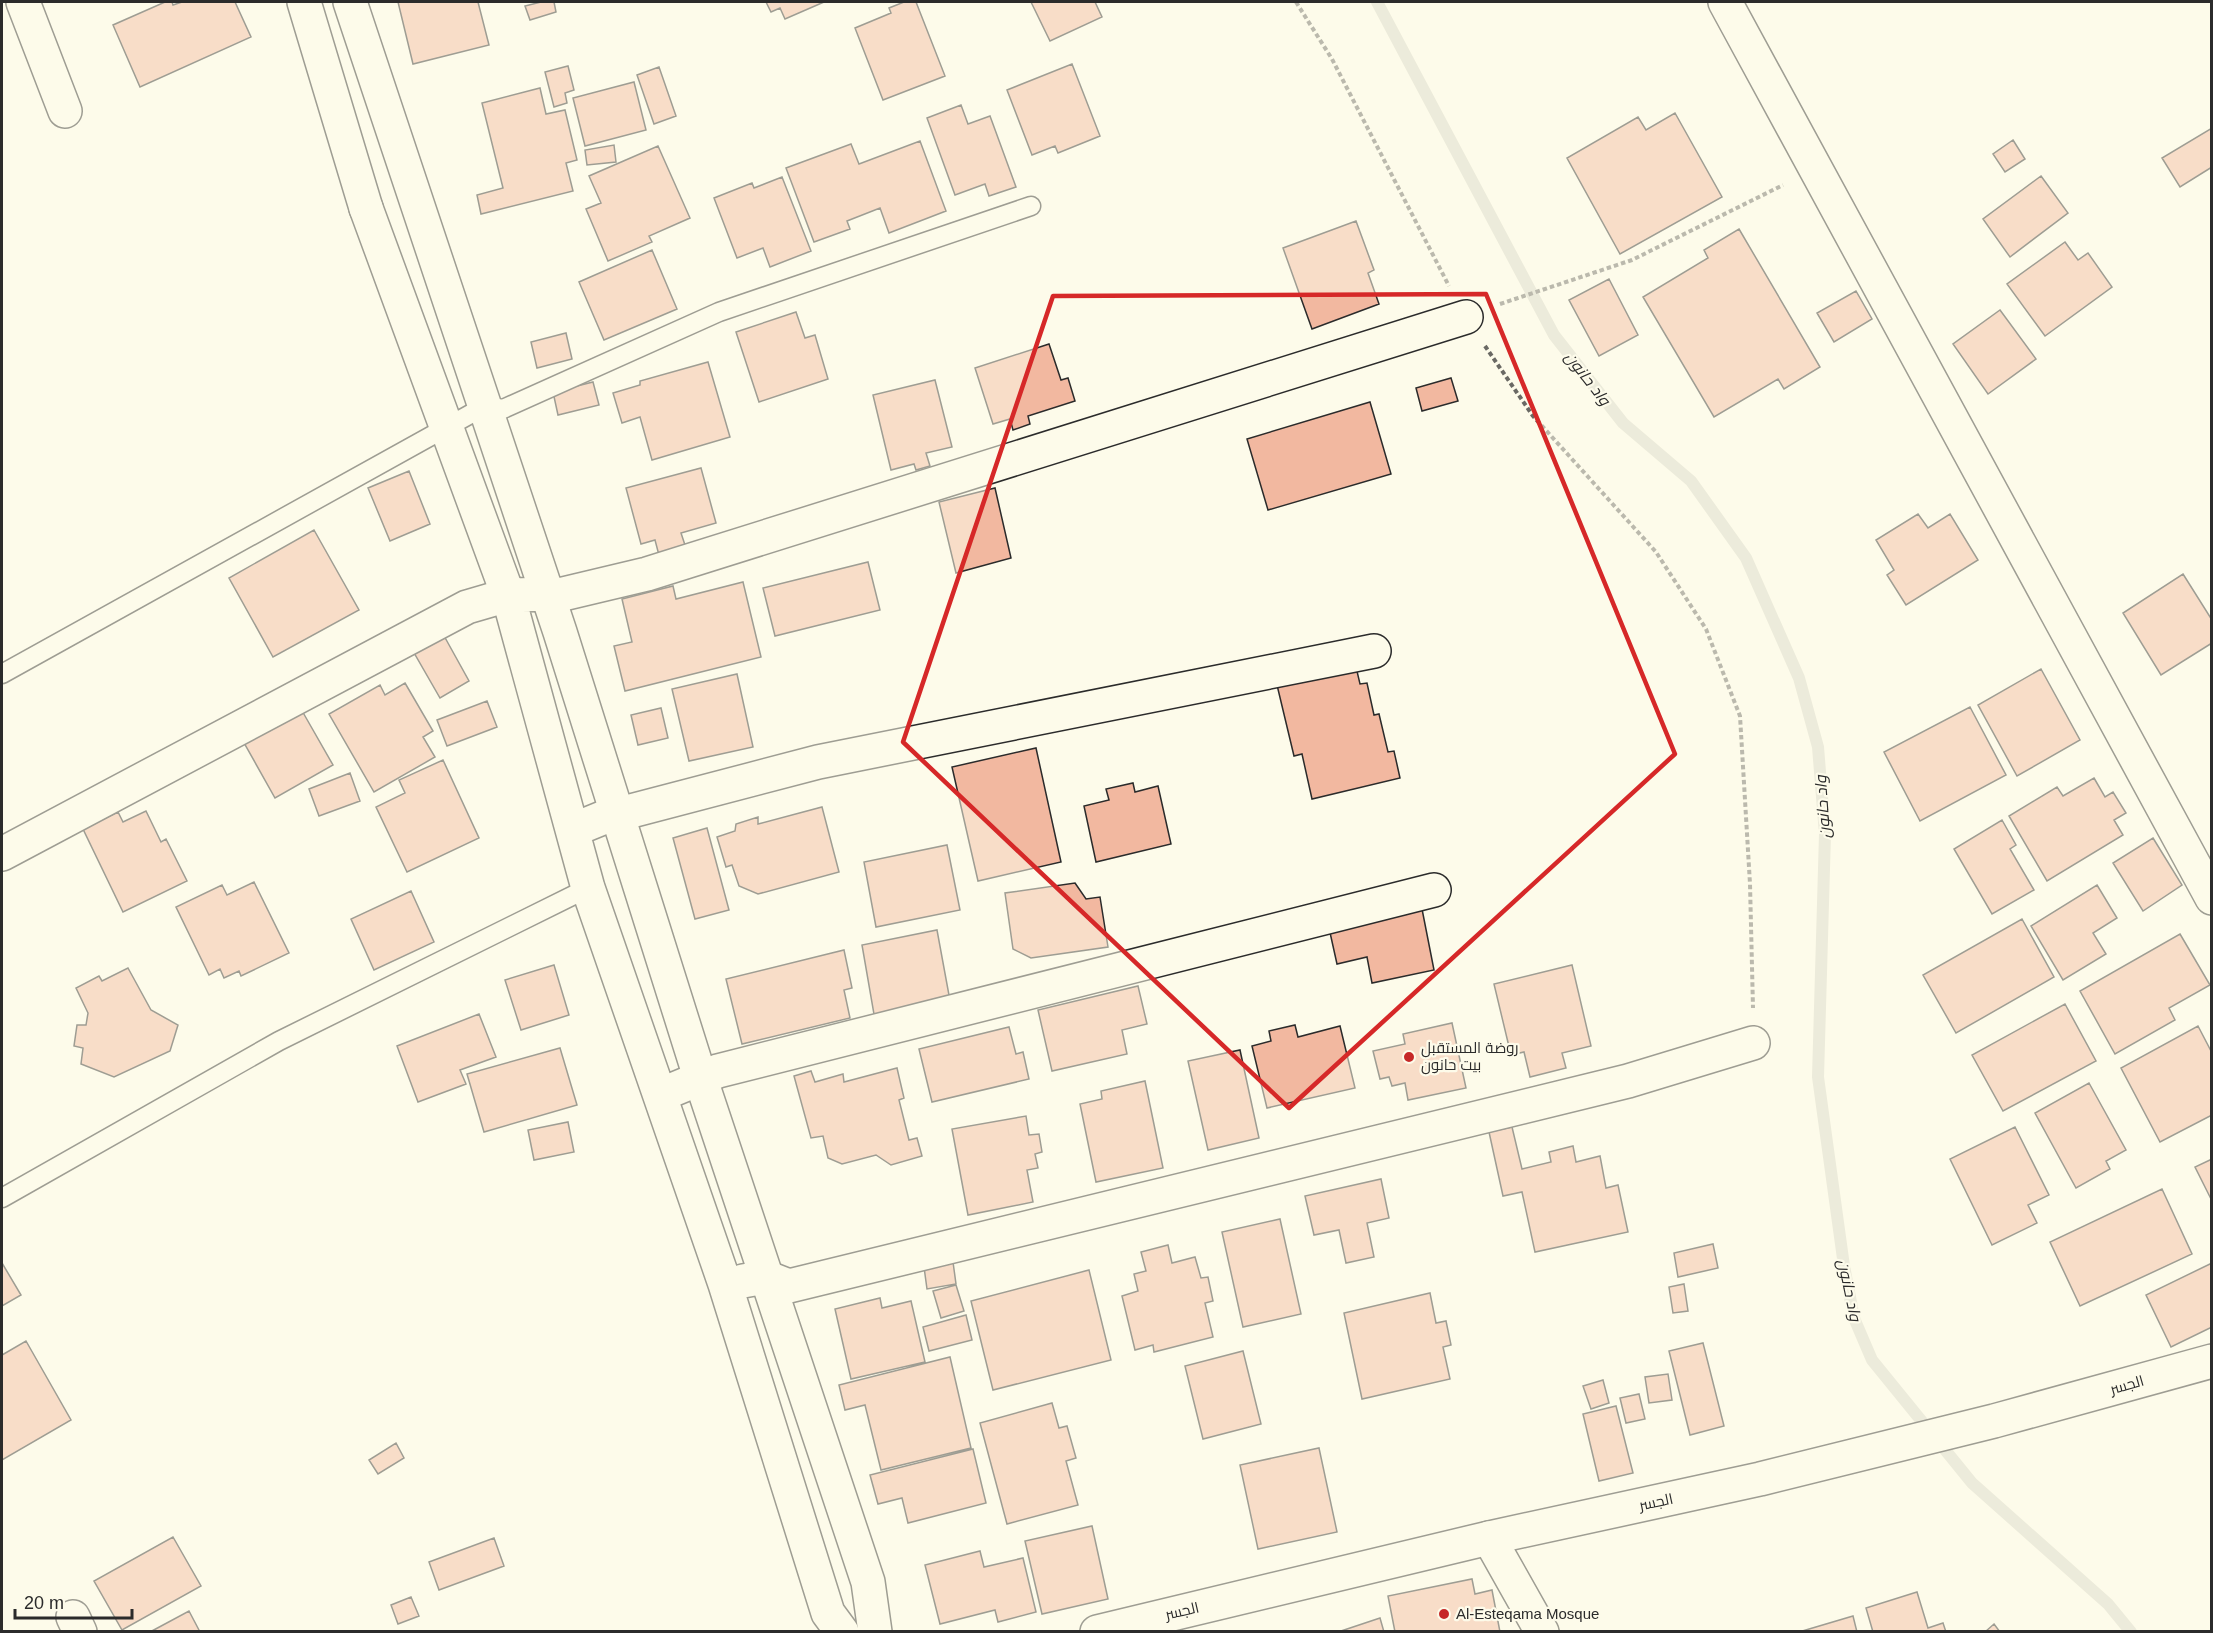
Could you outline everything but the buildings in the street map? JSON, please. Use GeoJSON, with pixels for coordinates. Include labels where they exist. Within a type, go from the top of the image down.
{"type":"FeatureCollection","features":[{"type":"Feature","properties":{"kind":"street"},"geometry":{"type":"LineString","coordinates":[[23,2],[65,111]]}},
{"type":"Feature","properties":{"kind":"street"},"geometry":{"type":"LineString","coordinates":[[304,2],[366,208],[507,595],[588,888],[725,1284],[828,1613],[842,1632]]}},
{"type":"Feature","properties":{"kind":"street"},"geometry":{"type":"LineString","coordinates":[[350,2],[547,595],[700,1077],[868,1582],[875,1632]]}},
{"type":"Feature","properties":{"kind":"street"},"geometry":{"type":"LineString","coordinates":[[1725,2],[2211,898]]}},
{"type":"Feature","properties":{"kind":"street"},"geometry":{"type":"LineString","coordinates":[[2,854],[467,607],[507,595],[563,594],[647,574],[1466,317]]}},
{"type":"Feature","properties":{"kind":"street"},"geometry":{"type":"LineString","coordinates":[[573,830],[617,812],[631,811],[818,762],[1374,651]]}},
{"type":"Feature","properties":{"kind":"street"},"geometry":{"type":"LineString","coordinates":[[660,1095],[700,1077],[1434,890]]}},
{"type":"Feature","properties":{"kind":"street"},"geometry":{"type":"LineString","coordinates":[[725,1284],[766,1277],[789,1286],[1628,1081],[1754,1043]]}},
{"type":"Feature","properties":{"kind":"street","name":"الجسر"},"geometry":{"type":"LineString","coordinates":[[1097,1632],[1489,1538],[1760,1479],[1994,1420],[2211,1361]]}},
{"type":"Feature","properties":{"kind":"street"},"geometry":{"type":"LineString","coordinates":[[1489,1538],[1542,1632]]}},
{"type":"Feature","properties":{"kind":"lane"},"geometry":{"type":"LineString","coordinates":[[2,674],[485,406],[503,409],[719,312],[1030,206]]}},
{"type":"Feature","properties":{"kind":"lane"},"geometry":{"type":"LineString","coordinates":[[2,1198],[279,1041],[588,888]]}},
{"type":"Feature","properties":{"kind":"path"},"geometry":{"type":"LineString","coordinates":[[1296,2],[1332,59],[1466,317],[1533,416],[1656,552],[1706,629],[1740,716],[1750,884],[1754,1043]]}},
{"type":"Feature","properties":{"kind":"path"},"geometry":{"type":"LineString","coordinates":[[1466,317],[1632,260],[1815,169]]}},
{"type":"Feature","properties":{"kind":"highlighted area"},"geometry":{"type":"Polygon","coordinates":[[[1486,294],[1675,754],[1289,1108],[903,742],[1053,296],[1486,294]]]}},
{"type":"Feature","properties":{"kind":"waterway","name":"واد حانون"},"geometry":{"type":"LineString","coordinates":[[1377,2],[1554,335],[1623,423],[1691,481],[1746,558],[1799,678],[1818,747],[1825,834],[1818,1077],[1844,1266],[1854,1318],[1872,1360],[1972,1483],[2108,1604],[2131,1632]]}},
{"type":"Feature","properties":{"kind":"place","name":"روضة المستقبل بيت حانون"},"geometry":{"type":"Point","coordinates":[1409,1057]}},
{"type":"Feature","properties":{"kind":"place","name":"Al-Esteqama Mosque"},"geometry":{"type":"Point","coordinates":[1444,1614]}}]}
